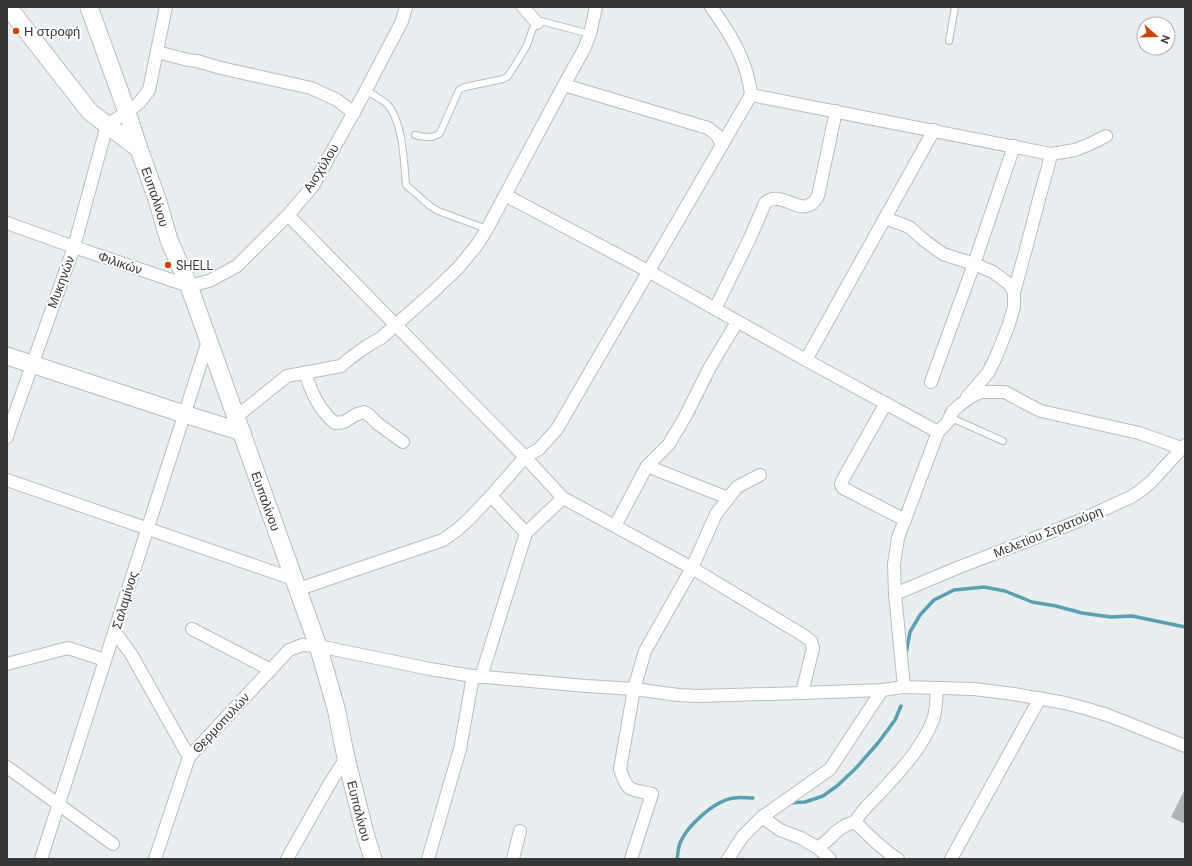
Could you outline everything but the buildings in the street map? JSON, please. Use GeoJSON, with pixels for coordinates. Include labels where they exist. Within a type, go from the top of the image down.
{"type":"FeatureCollection","features":[{"type":"Feature","properties":{"kind":"street"},"geometry":{"type":"LineString","coordinates":[[8,7],[90,112],[139,149]]}},
{"type":"Feature","properties":{"kind":"street","name":"Ευπαλίνου"},"geometry":{"type":"LineString","coordinates":[[89,7],[127,112],[170,240],[189,286],[318,646],[336,708],[364,833],[373,859]]}},
{"type":"Feature","properties":{"kind":"street"},"geometry":{"type":"LineString","coordinates":[[107,125],[139,103],[149,90],[166,7]]}},
{"type":"Feature","properties":{"kind":"street","name":"Αισχύλου"},"geometry":{"type":"LineString","coordinates":[[189,286],[209,281],[238,266],[288,215],[313,186],[354,113],[402,21],[406,7]]}},
{"type":"Feature","properties":{"kind":"street"},"geometry":{"type":"LineString","coordinates":[[523,7],[537,23]]}},
{"type":"Feature","properties":{"kind":"street"},"geometry":{"type":"LineString","coordinates":[[7,356],[184,414],[239,424],[287,376],[341,366],[367,346],[381,338],[434,292],[477,246],[584,49],[590,34],[596,7]]}},
{"type":"Feature","properties":{"kind":"street"},"geometry":{"type":"LineString","coordinates":[[7,480],[147,528],[297,585],[442,540],[457,530],[491,496],[526,457],[539,449],[557,429],[751,95],[747,73],[735,44],[711,7]]}},
{"type":"Feature","properties":{"kind":"street"},"geometry":{"type":"LineString","coordinates":[[157,52],[311,88],[337,100],[354,113]]}},
{"type":"Feature","properties":{"kind":"street"},"geometry":{"type":"LineString","coordinates":[[564,85],[708,128],[717,135],[722,145]]}},
{"type":"Feature","properties":{"kind":"street"},"geometry":{"type":"LineString","coordinates":[[751,95],[1051,154],[1075,150],[1106,136]]}},
{"type":"Feature","properties":{"kind":"street"},"geometry":{"type":"LineString","coordinates":[[715,309],[750,238],[765,203],[769,199],[775,198],[801,206],[809,206],[815,202],[818,196],[836,111]]}},
{"type":"Feature","properties":{"kind":"street","name":"Μυκηνών"},"geometry":{"type":"LineString","coordinates":[[7,437],[74,247],[107,125]]}},
{"type":"Feature","properties":{"kind":"street"},"geometry":{"type":"LineString","coordinates":[[806,360],[934,130]]}},
{"type":"Feature","properties":{"kind":"street"},"geometry":{"type":"LineString","coordinates":[[931,382],[974,264],[1014,146]]}},
{"type":"Feature","properties":{"kind":"street"},"geometry":{"type":"LineString","coordinates":[[961,404],[988,373],[1008,327],[1014,307],[1014,292],[1044,185],[1051,154]]}},
{"type":"Feature","properties":{"kind":"street"},"geometry":{"type":"LineString","coordinates":[[505,195],[648,271],[938,432]]}},
{"type":"Feature","properties":{"kind":"street"},"geometry":{"type":"LineString","coordinates":[[288,215],[526,457],[563,498],[692,568],[811,641],[813,648],[802,693]]}},
{"type":"Feature","properties":{"kind":"street"},"geometry":{"type":"LineString","coordinates":[[885,218],[909,227],[925,242],[943,254],[993,272],[1009,284],[1014,292]]}},
{"type":"Feature","properties":{"kind":"street","name":"Φιλικών"},"geometry":{"type":"LineString","coordinates":[[7,223],[189,286]]}},
{"type":"Feature","properties":{"kind":"street"},"geometry":{"type":"LineString","coordinates":[[615,526],[647,466],[669,444],[685,417],[710,368],[738,322]]}},
{"type":"Feature","properties":{"kind":"street","name":"Σαλαμίνος"},"geometry":{"type":"LineString","coordinates":[[41,859],[208,340]]}},
{"type":"Feature","properties":{"kind":"street"},"geometry":{"type":"LineString","coordinates":[[305,373],[315,399],[327,416],[335,423],[344,422],[355,415],[364,412],[403,442]]}},
{"type":"Feature","properties":{"kind":"street"},"geometry":{"type":"LineString","coordinates":[[904,687],[894,594],[894,564],[898,538],[938,432],[947,423],[953,411],[961,404],[972,396],[981,392],[1005,392],[1041,411],[1139,433],[1183,447]]}},
{"type":"Feature","properties":{"kind":"street"},"geometry":{"type":"LineString","coordinates":[[886,404],[841,485],[843,488],[905,520]]}},
{"type":"Feature","properties":{"kind":"street","name":"Μελετίου Στρατούρη"},"geometry":{"type":"LineString","coordinates":[[894,594],[1076,522],[1131,497],[1151,482],[1183,447]]}},
{"type":"Feature","properties":{"kind":"street"},"geometry":{"type":"LineString","coordinates":[[647,466],[728,498]]}},
{"type":"Feature","properties":{"kind":"street"},"geometry":{"type":"LineString","coordinates":[[631,859],[652,794],[630,789],[624,782],[620,769],[634,689],[645,651],[692,568],[716,514],[737,486],[760,475]]}},
{"type":"Feature","properties":{"kind":"street"},"geometry":{"type":"LineString","coordinates":[[491,496],[526,533]]}},
{"type":"Feature","properties":{"kind":"street"},"geometry":{"type":"LineString","coordinates":[[428,859],[460,749],[477,676],[526,533],[563,498]]}},
{"type":"Feature","properties":{"kind":"street"},"geometry":{"type":"LineString","coordinates":[[192,629],[271,670]]}},
{"type":"Feature","properties":{"kind":"street"},"geometry":{"type":"LineString","coordinates":[[115,632],[131,654],[189,757]]}},
{"type":"Feature","properties":{"kind":"street","name":"Θερμοπυλών"},"geometry":{"type":"LineString","coordinates":[[155,859],[189,757],[289,650],[302,645],[318,646],[430,669],[477,676],[634,689],[678,695],[698,696],[802,693],[882,690],[904,687],[974,688],[1040,698],[1088,708],[1185,746]]}},
{"type":"Feature","properties":{"kind":"street"},"geometry":{"type":"LineString","coordinates":[[7,664],[68,648],[105,660]]}},
{"type":"Feature","properties":{"kind":"street"},"geometry":{"type":"LineString","coordinates":[[818,848],[846,824],[855,822],[862,810],[911,758],[933,721],[936,708],[937,688]]}},
{"type":"Feature","properties":{"kind":"street"},"geometry":{"type":"LineString","coordinates":[[728,859],[743,836],[762,817],[830,769],[882,690]]}},
{"type":"Feature","properties":{"kind":"street"},"geometry":{"type":"LineString","coordinates":[[952,859],[1040,698]]}},
{"type":"Feature","properties":{"kind":"street"},"geometry":{"type":"LineString","coordinates":[[287,859],[330,783],[346,758]]}},
{"type":"Feature","properties":{"kind":"street"},"geometry":{"type":"LineString","coordinates":[[7,767],[113,844]]}},
{"type":"Feature","properties":{"kind":"street"},"geometry":{"type":"LineString","coordinates":[[762,817],[780,830],[802,838],[818,848],[830,859]]}},
{"type":"Feature","properties":{"kind":"street"},"geometry":{"type":"LineString","coordinates":[[855,822],[872,837],[880,847],[898,859]]}},
{"type":"Feature","properties":{"kind":"street"},"geometry":{"type":"LineString","coordinates":[[513,859],[520,832]]}},
{"type":"Feature","properties":{"kind":"lane"},"geometry":{"type":"LineString","coordinates":[[949,41],[955,7]]}},
{"type":"Feature","properties":{"kind":"lane"},"geometry":{"type":"LineString","coordinates":[[415,135],[436,137],[440,133],[459,90],[465,87],[503,80],[526,46],[533,27],[537,23],[541,21],[590,34]]}},
{"type":"Feature","properties":{"kind":"lane"},"geometry":{"type":"LineString","coordinates":[[366,90],[387,104],[395,117],[404,154],[406,185],[438,211],[487,229]]}},
{"type":"Feature","properties":{"kind":"lane"},"geometry":{"type":"LineString","coordinates":[[947,423],[956,420],[1003,441]]}},
{"type":"Feature","properties":{"kind":"waterway"},"geometry":{"type":"LineString","coordinates":[[906,654],[910,632],[920,615],[934,600],[954,590],[984,587],[1005,591],[1032,602],[1056,606],[1082,613],[1111,617],[1132,616],[1185,627]]}},
{"type":"Feature","properties":{"kind":"waterway"},"geometry":{"type":"LineString","coordinates":[[788,803],[805,802],[823,796],[837,786],[856,768],[878,743],[895,720],[901,706]]}},
{"type":"Feature","properties":{"kind":"waterway"},"geometry":{"type":"LineString","coordinates":[[677,859],[679,845],[684,836],[702,815],[719,803],[727,800],[736,798],[753,798]]}},
{"type":"Feature","properties":{"kind":"place","name":"Η στροφή"},"geometry":{"type":"Point","coordinates":[16,31]}},
{"type":"Feature","properties":{"kind":"place","name":"SHELL"},"geometry":{"type":"Point","coordinates":[168,265]}}]}
